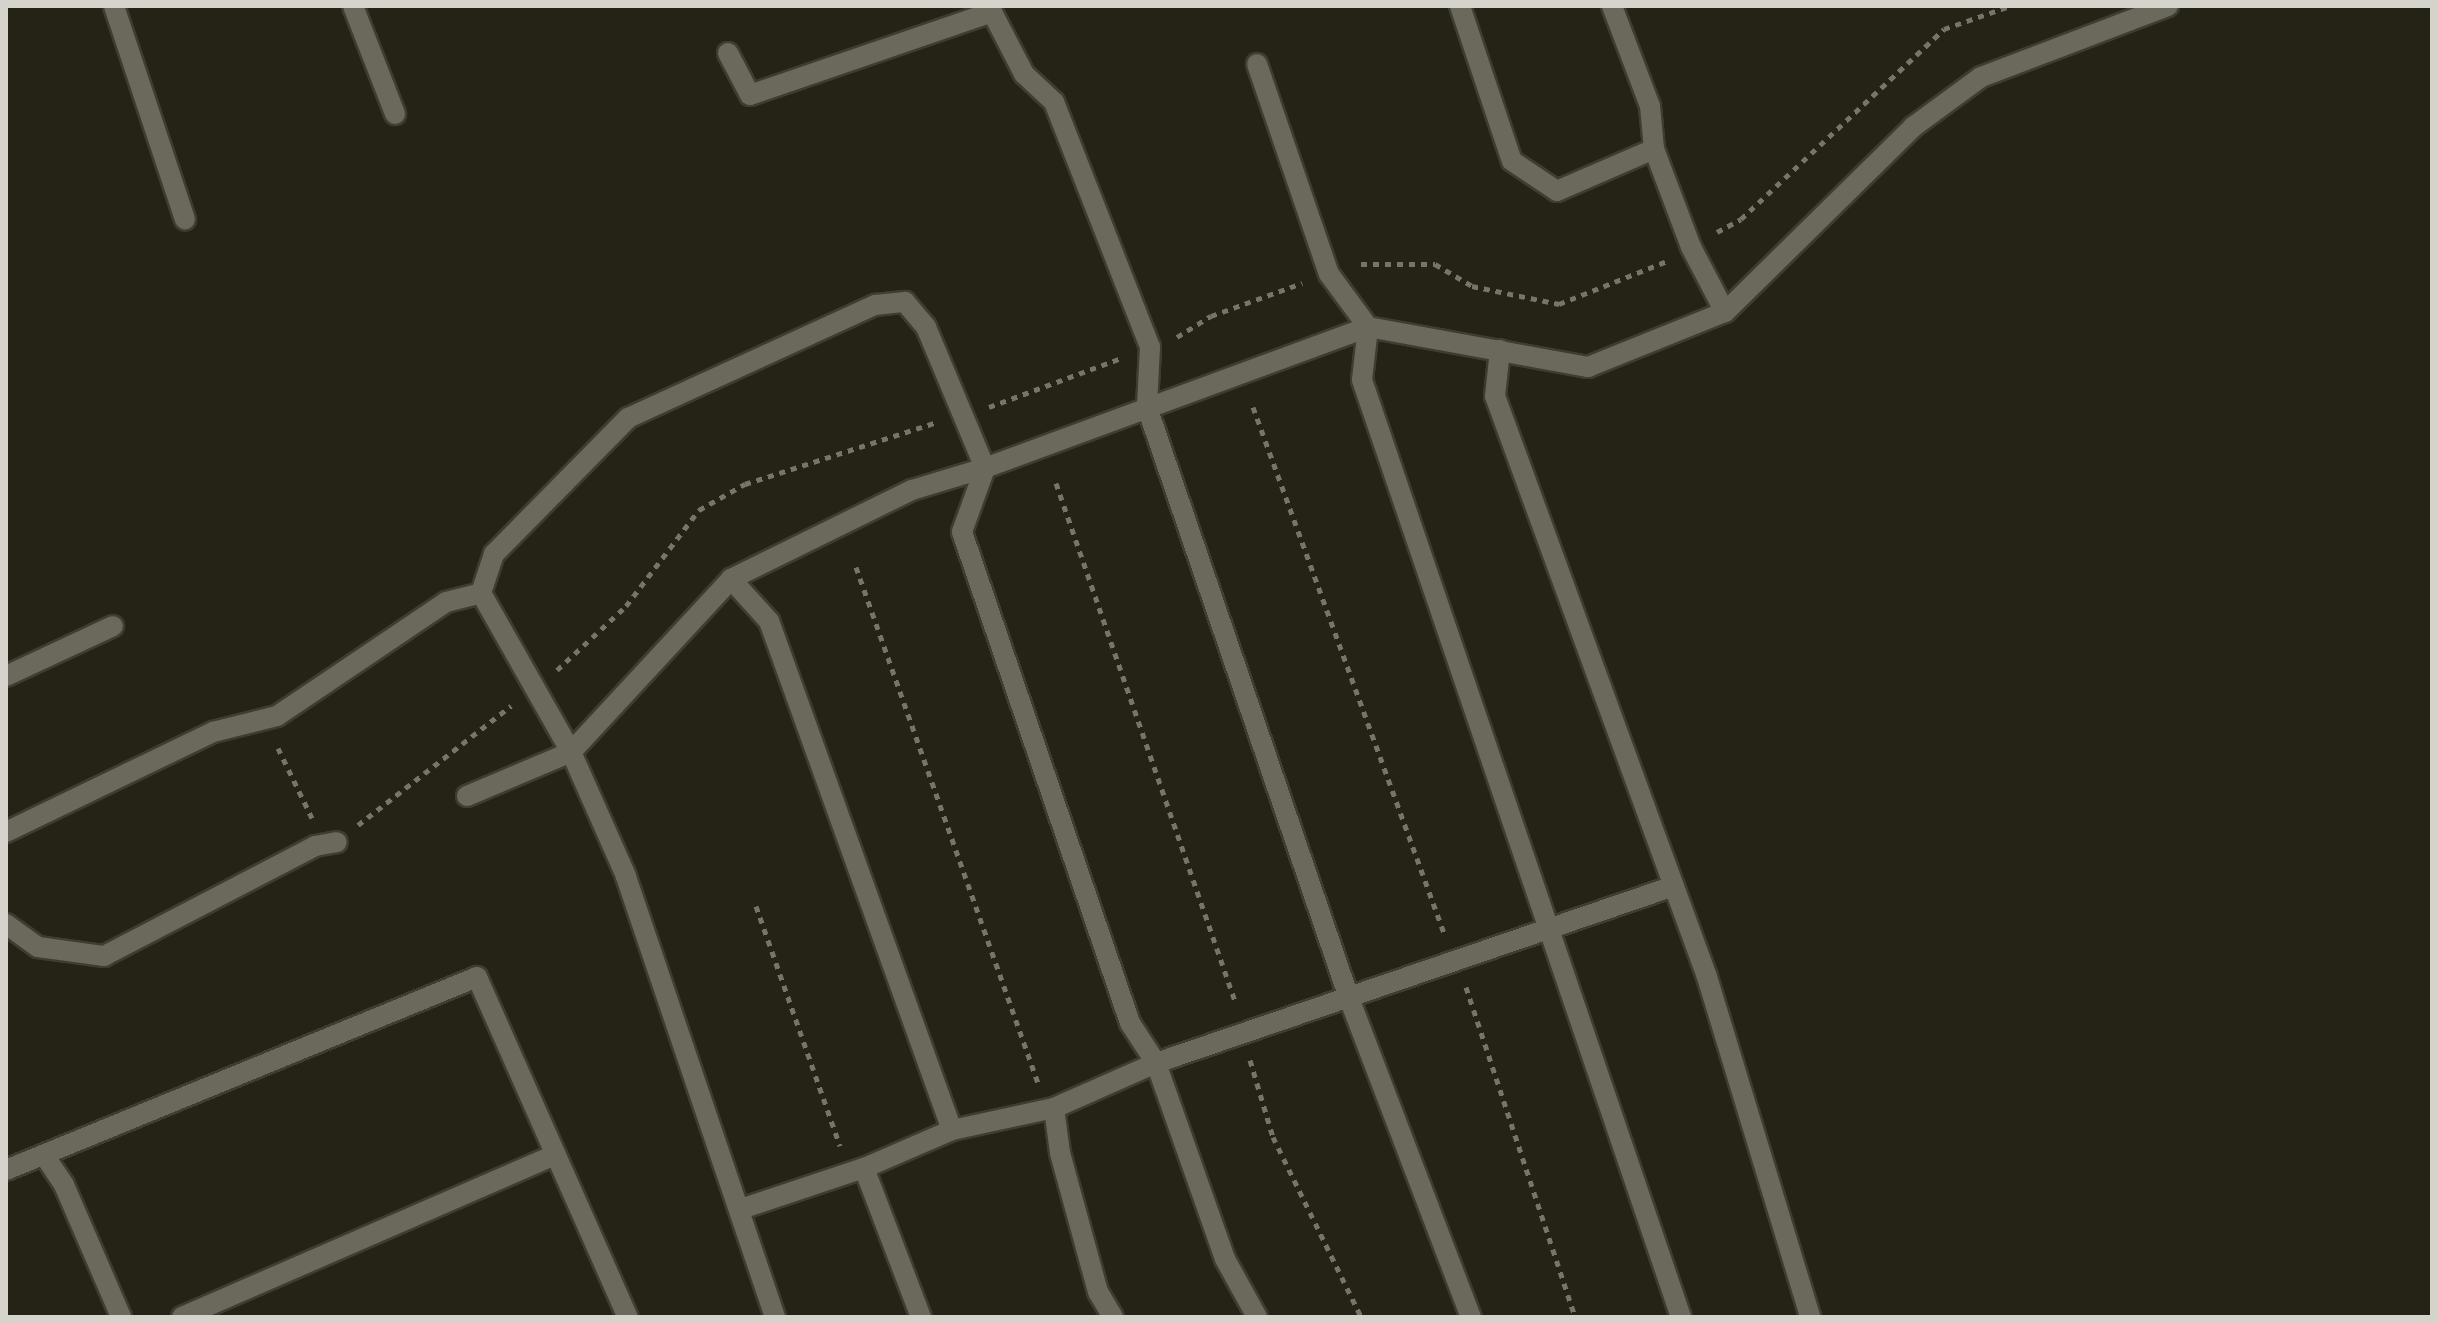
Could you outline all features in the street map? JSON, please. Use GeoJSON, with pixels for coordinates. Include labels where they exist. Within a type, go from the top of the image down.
{"type":"FeatureCollection","features":[{"type":"Feature","properties":{"kind":"street"},"geometry":{"type":"LineString","coordinates":[[114,6],[185,220]]}},
{"type":"Feature","properties":{"kind":"street"},"geometry":{"type":"LineString","coordinates":[[353,6],[395,114]]}},
{"type":"Feature","properties":{"kind":"street"},"geometry":{"type":"LineString","coordinates":[[1460,6],[1512,161],[1557,191],[1654,149]]}},
{"type":"Feature","properties":{"kind":"street"},"geometry":{"type":"LineString","coordinates":[[1612,6],[1650,106],[1654,149],[1691,247],[1725,312]]}},
{"type":"Feature","properties":{"kind":"street"},"geometry":{"type":"LineString","coordinates":[[467,796],[571,752],[731,579],[912,490],[985,468],[1368,327],[1588,367],[1725,312],[1913,127],[1981,77],[2168,6]]}},
{"type":"Feature","properties":{"kind":"street"},"geometry":{"type":"LineString","coordinates":[[728,53],[750,95],[992,12],[1024,74],[1054,102],[1150,347],[1147,407],[1349,998],[1471,1317]]}},
{"type":"Feature","properties":{"kind":"street"},"geometry":{"type":"LineString","coordinates":[[1257,64],[1329,274],[1368,327],[1362,380],[1681,1317]]}},
{"type":"Feature","properties":{"kind":"street"},"geometry":{"type":"LineString","coordinates":[[775,1317],[626,876],[571,752],[481,593],[494,554],[628,418],[875,305],[905,302],[926,327],[985,468],[962,532],[1130,1023],[1156,1063],[1225,1259],[1257,1317]]}},
{"type":"Feature","properties":{"kind":"street"},"geometry":{"type":"LineString","coordinates":[[1500,350],[1495,396],[1674,886],[1810,1317]]}},
{"type":"Feature","properties":{"kind":"street"},"geometry":{"type":"LineString","coordinates":[[731,579],[769,621],[952,1130]]}},
{"type":"Feature","properties":{"kind":"street"},"geometry":{"type":"LineString","coordinates":[[6,832],[213,732],[264,720],[446,602],[481,593]]}},
{"type":"Feature","properties":{"kind":"street"},"geometry":{"type":"LineString","coordinates":[[6,676],[113,626]]}},
{"type":"Feature","properties":{"kind":"street"},"geometry":{"type":"LineString","coordinates":[[6,924],[38,947],[104,956],[315,846],[337,842]]}},
{"type":"Feature","properties":{"kind":"street"},"geometry":{"type":"LineString","coordinates":[[741,1209],[864,1168],[952,1130],[1054,1108],[1156,1063],[1674,886]]}},
{"type":"Feature","properties":{"kind":"street"},"geometry":{"type":"LineString","coordinates":[[6,1170],[477,977],[628,1317]]}},
{"type":"Feature","properties":{"kind":"street"},"geometry":{"type":"LineString","coordinates":[[1054,1108],[1060,1153],[1098,1292],[1113,1317]]}},
{"type":"Feature","properties":{"kind":"street"},"geometry":{"type":"LineString","coordinates":[[44,1155],[64,1185],[121,1317]]}},
{"type":"Feature","properties":{"kind":"street"},"geometry":{"type":"LineString","coordinates":[[182,1317],[555,1155]]}},
{"type":"Feature","properties":{"kind":"street"},"geometry":{"type":"LineString","coordinates":[[864,1168],[921,1317]]}},
{"type":"Feature","properties":{"kind":"path"},"geometry":{"type":"LineString","coordinates":[[1253,407],[1455,962],[1575,1317]]}},
{"type":"Feature","properties":{"kind":"path"},"geometry":{"type":"LineString","coordinates":[[1056,483],[1246,1033],[1273,1137],[1361,1317]]}},
{"type":"Feature","properties":{"kind":"path"},"geometry":{"type":"LineString","coordinates":[[856,567],[1039,1085],[1054,1108]]}},
{"type":"Feature","properties":{"kind":"path"},"geometry":{"type":"LineString","coordinates":[[264,720],[316,826],[337,842]]}},
{"type":"Feature","properties":{"kind":"path"},"geometry":{"type":"LineString","coordinates":[[756,906],[840,1146],[864,1168]]}}]}
